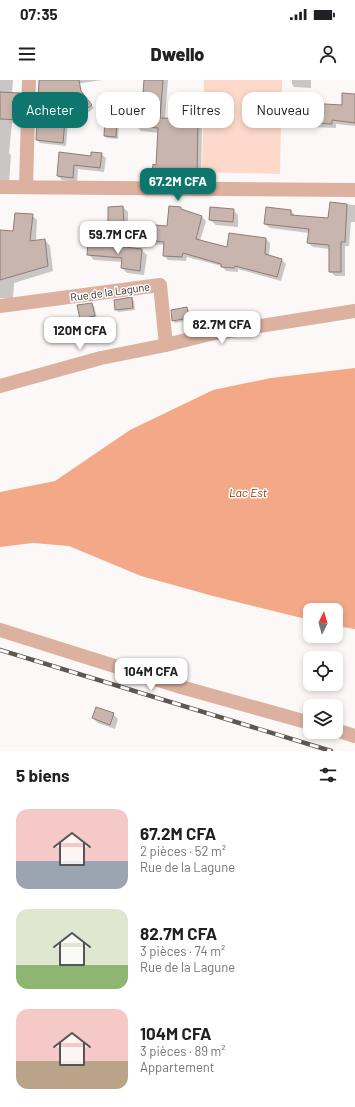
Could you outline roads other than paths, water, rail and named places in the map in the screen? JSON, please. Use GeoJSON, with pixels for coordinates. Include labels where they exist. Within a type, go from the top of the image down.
{"type":"FeatureCollection","features":[{"type":"Feature","properties":{"kind":"street"},"geometry":{"type":"LineString","coordinates":[[26,187],[29,80]]}},
{"type":"Feature","properties":{"kind":"street"},"geometry":{"type":"LineString","coordinates":[[0,187],[355,190]]}},
{"type":"Feature","properties":{"kind":"street","name":"Rue de la Lagune"},"geometry":{"type":"LineString","coordinates":[[0,306],[160,285],[166,345]]}},
{"type":"Feature","properties":{"kind":"street"},"geometry":{"type":"LineString","coordinates":[[0,386],[101,358],[166,345],[210,334],[355,311]]}},
{"type":"Feature","properties":{"kind":"street"},"geometry":{"type":"LineString","coordinates":[[0,630],[174,685],[303,722]]}},
{"type":"Feature","properties":{"kind":"street"},"geometry":{"type":"LineString","coordinates":[[343,732],[355,736]]}},
{"type":"Feature","properties":{"kind":"water","name":"Lac Est"},"geometry":{"type":"Polygon","coordinates":[[[355,368],[355,629],[343,627],[343,603],[303,603],[303,618],[141,576],[69,546],[33,543],[0,547],[0,492],[55,481],[130,430],[213,390],[271,378],[355,368]]]}},
{"type":"Feature","properties":{"kind":"railway"},"geometry":{"type":"LineString","coordinates":[[0,650],[331,751]]}}]}
